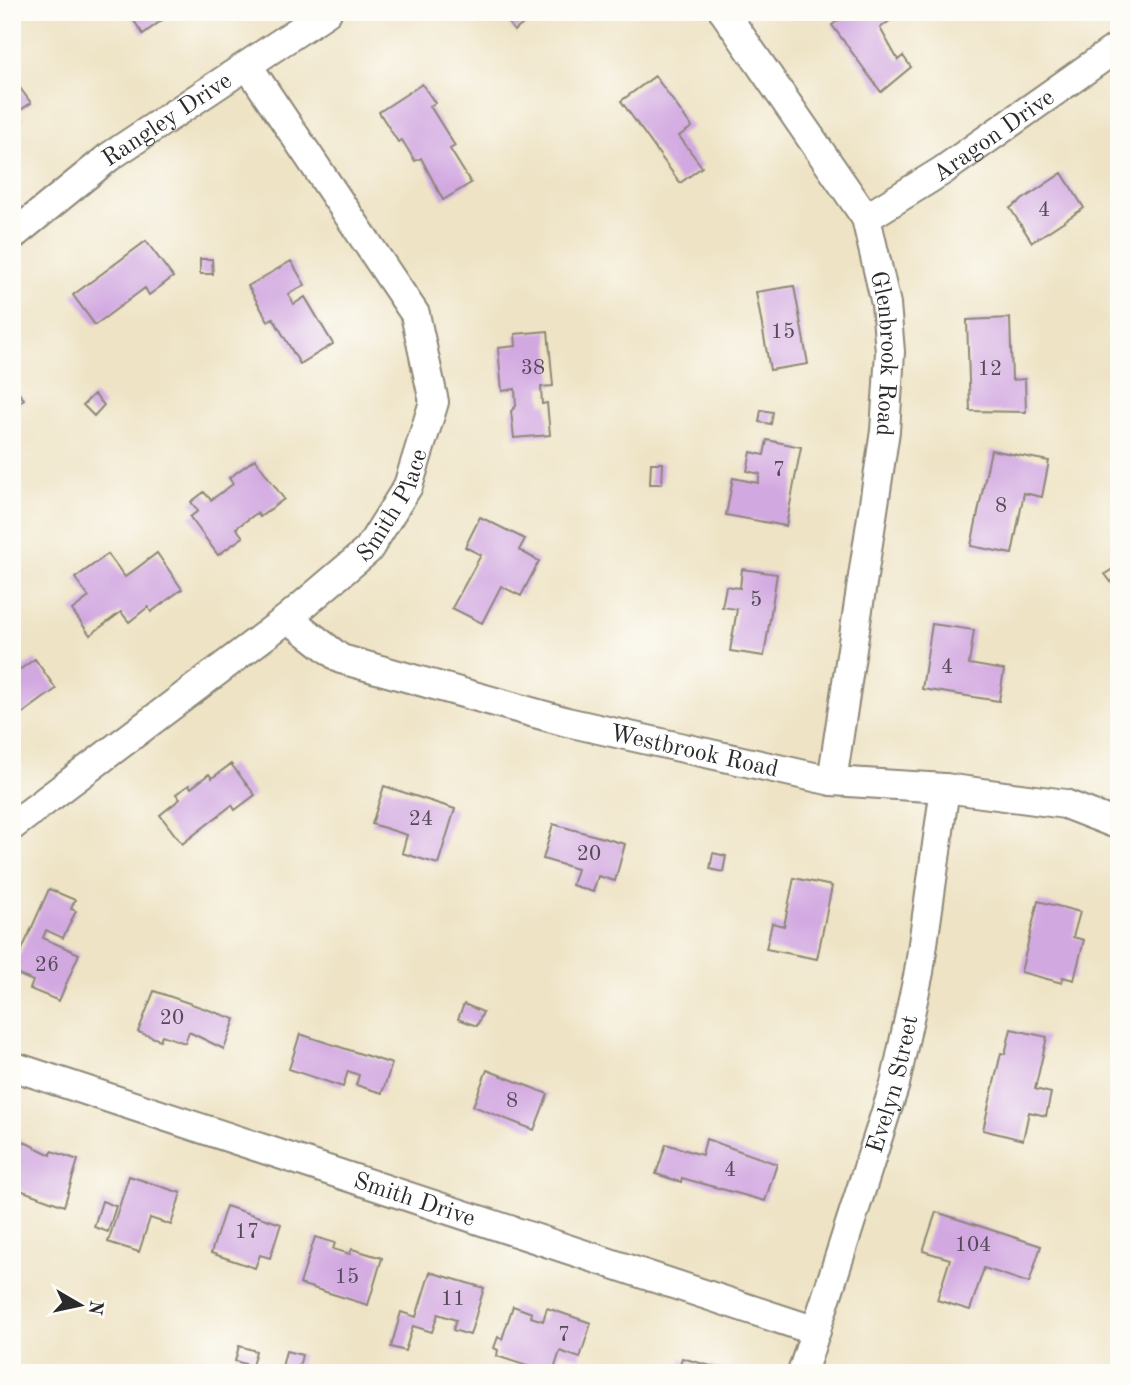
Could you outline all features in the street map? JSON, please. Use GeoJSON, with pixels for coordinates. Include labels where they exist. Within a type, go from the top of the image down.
{"type":"FeatureCollection","features":[{"type":"Feature","properties":{"kind":"street","name":"Rangley Drive"},"geometry":{"type":"LineString","coordinates":[[12,236],[109,157],[327,12]]}},
{"type":"Feature","properties":{"kind":"street","name":"Glenbrook Road"},"geometry":{"type":"LineString","coordinates":[[724,12],[866,218],[886,304],[890,352],[885,431],[832,781]]}},
{"type":"Feature","properties":{"kind":"street","name":"Aragon Drive"},"geometry":{"type":"LineString","coordinates":[[866,218],[942,170],[1119,47]]}},
{"type":"Feature","properties":{"kind":"street","name":"Smith Place"},"geometry":{"type":"LineString","coordinates":[[12,825],[288,618],[368,550],[408,485],[434,402],[415,314],[248,65]]}},
{"type":"Feature","properties":{"kind":"street","name":"Westbrook Road"},"geometry":{"type":"LineString","coordinates":[[288,618],[341,659],[567,722],[832,781],[945,788],[1065,804],[1119,825]]}},
{"type":"Feature","properties":{"kind":"street","name":"Evelyn Street"},"geometry":{"type":"LineString","coordinates":[[802,1373],[895,1084],[919,972],[945,788]]}},
{"type":"Feature","properties":{"kind":"street","name":"Smith Drive"},"geometry":{"type":"LineString","coordinates":[[12,1066],[816,1331]]}},
{"type":"Feature","properties":{"kind":"building"},"geometry":{"type":"Polygon","coordinates":[[[128,12],[179,12],[174,16],[172,13],[143,34],[128,12]]]}},
{"type":"Feature","properties":{"kind":"building"},"geometry":{"type":"Polygon","coordinates":[[[501,12],[539,12],[514,31],[501,12]]]}},
{"type":"Feature","properties":{"kind":"building"},"geometry":{"type":"Polygon","coordinates":[[[850,12],[892,12],[895,17],[880,28],[898,60],[903,56],[911,67],[881,92],[832,25],[850,12]]]}},
{"type":"Feature","properties":{"kind":"building"},"geometry":{"type":"Polygon","coordinates":[[[655,76],[692,127],[679,136],[702,167],[680,183],[621,101],[655,76]]]}},
{"type":"Feature","properties":{"kind":"building"},"geometry":{"type":"Polygon","coordinates":[[[12,77],[31,103],[16,113],[22,120],[12,127],[12,77]]]}},
{"type":"Feature","properties":{"kind":"building"},"geometry":{"type":"Polygon","coordinates":[[[422,84],[435,103],[430,106],[455,146],[450,149],[471,183],[443,200],[421,158],[415,161],[402,140],[398,142],[379,112],[422,84]]]}},
{"type":"Feature","properties":{"kind":"building"},"geometry":{"type":"Polygon","coordinates":[[[1062,173],[1084,208],[1032,242],[1010,208],[1062,173]]]}},
{"type":"Feature","properties":{"kind":"building"},"geometry":{"type":"Polygon","coordinates":[[[146,241],[173,277],[149,295],[145,288],[95,325],[73,295],[146,241]]]}},
{"type":"Feature","properties":{"kind":"building"},"geometry":{"type":"Polygon","coordinates":[[[200,259],[212,259],[213,274],[200,274],[200,259]]]}},
{"type":"Feature","properties":{"kind":"building"},"geometry":{"type":"Polygon","coordinates":[[[291,261],[305,285],[288,294],[294,304],[305,297],[333,344],[300,364],[273,318],[268,321],[248,286],[291,261]]]}},
{"type":"Feature","properties":{"kind":"building"},"geometry":{"type":"Polygon","coordinates":[[[794,286],[808,364],[770,370],[756,292],[794,286]]]}},
{"type":"Feature","properties":{"kind":"building"},"geometry":{"type":"Polygon","coordinates":[[[1010,318],[1012,380],[1025,379],[1026,412],[970,411],[967,320],[1010,318]]]}},
{"type":"Feature","properties":{"kind":"building"},"geometry":{"type":"Polygon","coordinates":[[[548,331],[553,386],[541,387],[542,404],[547,403],[550,435],[514,438],[511,411],[516,406],[515,389],[502,391],[498,348],[516,346],[515,334],[548,331]]]}},
{"type":"Feature","properties":{"kind":"building"},"geometry":{"type":"Polygon","coordinates":[[[12,386],[24,399],[12,410],[12,386]]]}},
{"type":"Feature","properties":{"kind":"building"},"geometry":{"type":"Polygon","coordinates":[[[94,394],[104,405],[94,416],[83,405],[94,394]]]}},
{"type":"Feature","properties":{"kind":"building"},"geometry":{"type":"Polygon","coordinates":[[[761,410],[773,412],[771,424],[759,422],[761,410]]]}},
{"type":"Feature","properties":{"kind":"building"},"geometry":{"type":"Polygon","coordinates":[[[767,440],[801,447],[786,526],[726,515],[733,478],[758,483],[760,474],[747,471],[751,452],[764,455],[767,440]]]}},
{"type":"Feature","properties":{"kind":"building"},"geometry":{"type":"Polygon","coordinates":[[[991,450],[1049,461],[1042,497],[1024,493],[1012,554],[971,546],[991,450]]]}},
{"type":"Feature","properties":{"kind":"building"},"geometry":{"type":"Polygon","coordinates":[[[255,459],[284,499],[260,517],[257,513],[236,528],[243,537],[218,555],[190,517],[198,511],[191,502],[204,492],[211,500],[233,484],[229,478],[255,459]]]}},
{"type":"Feature","properties":{"kind":"building"},"geometry":{"type":"Polygon","coordinates":[[[651,463],[663,463],[662,484],[650,484],[651,463]]]}},
{"type":"Feature","properties":{"kind":"building"},"geometry":{"type":"Polygon","coordinates":[[[480,517],[525,539],[519,550],[539,561],[521,596],[501,586],[482,623],[452,608],[481,555],[465,547],[480,517]]]}},
{"type":"Feature","properties":{"kind":"building"},"geometry":{"type":"Polygon","coordinates":[[[157,553],[182,589],[151,612],[148,607],[129,622],[121,612],[90,635],[72,610],[89,597],[75,578],[108,554],[125,577],[157,553]]]}},
{"type":"Feature","properties":{"kind":"building"},"geometry":{"type":"Polygon","coordinates":[[[1119,565],[1119,588],[1117,590],[1105,574],[1119,565]]]}},
{"type":"Feature","properties":{"kind":"building"},"geometry":{"type":"Polygon","coordinates":[[[742,569],[777,574],[764,656],[730,651],[737,609],[722,607],[726,586],[740,588],[742,569]]]}},
{"type":"Feature","properties":{"kind":"building"},"geometry":{"type":"Polygon","coordinates":[[[932,624],[974,630],[969,664],[1004,670],[999,701],[922,689],[932,624]]]}},
{"type":"Feature","properties":{"kind":"building"},"geometry":{"type":"Polygon","coordinates":[[[35,659],[56,689],[12,721],[12,675],[35,659]]]}},
{"type":"Feature","properties":{"kind":"building"},"geometry":{"type":"Polygon","coordinates":[[[231,764],[255,795],[235,810],[232,805],[182,844],[160,815],[180,799],[176,794],[189,785],[191,788],[209,774],[212,778],[231,764]]]}},
{"type":"Feature","properties":{"kind":"building"},"geometry":{"type":"Polygon","coordinates":[[[384,786],[455,809],[438,864],[402,853],[407,835],[372,824],[384,786]]]}},
{"type":"Feature","properties":{"kind":"building"},"geometry":{"type":"Polygon","coordinates":[[[553,824],[625,844],[615,881],[598,876],[593,892],[572,885],[577,869],[543,859],[553,824]]]}},
{"type":"Feature","properties":{"kind":"building"},"geometry":{"type":"Polygon","coordinates":[[[713,853],[726,856],[723,872],[710,869],[713,853]]]}},
{"type":"Feature","properties":{"kind":"building"},"geometry":{"type":"Polygon","coordinates":[[[794,878],[832,886],[817,959],[766,949],[772,923],[784,926],[794,878]]]}},
{"type":"Feature","properties":{"kind":"building"},"geometry":{"type":"Polygon","coordinates":[[[49,889],[75,900],[71,909],[76,911],[63,938],[46,930],[43,938],[79,954],[59,1001],[30,989],[33,981],[12,972],[49,889]]]}},
{"type":"Feature","properties":{"kind":"building"},"geometry":{"type":"Polygon","coordinates":[[[1038,901],[1080,912],[1073,937],[1084,940],[1074,980],[1063,977],[1062,983],[1021,972],[1038,901]]]}},
{"type":"Feature","properties":{"kind":"building"},"geometry":{"type":"Polygon","coordinates":[[[154,991],[235,1019],[224,1049],[189,1032],[185,1043],[162,1035],[160,1040],[138,1032],[154,991]]]}},
{"type":"Feature","properties":{"kind":"building"},"geometry":{"type":"Polygon","coordinates":[[[464,1004],[483,1012],[477,1026],[458,1019],[464,1004]]]}},
{"type":"Feature","properties":{"kind":"building"},"geometry":{"type":"Polygon","coordinates":[[[1011,1029],[1047,1037],[1035,1089],[1051,1093],[1046,1116],[1029,1112],[1023,1140],[983,1130],[1001,1053],[1005,1054],[1011,1029]]]}},
{"type":"Feature","properties":{"kind":"building"},"geometry":{"type":"Polygon","coordinates":[[[300,1034],[392,1064],[382,1093],[356,1085],[359,1075],[348,1071],[343,1087],[289,1069],[300,1034]]]}},
{"type":"Feature","properties":{"kind":"building"},"geometry":{"type":"Polygon","coordinates":[[[487,1070],[548,1094],[534,1130],[473,1106],[487,1070]]]}},
{"type":"Feature","properties":{"kind":"building"},"geometry":{"type":"Polygon","coordinates":[[[14,1137],[51,1155],[52,1151],[78,1160],[64,1206],[12,1187],[14,1137]]]}},
{"type":"Feature","properties":{"kind":"building"},"geometry":{"type":"Polygon","coordinates":[[[706,1139],[777,1164],[765,1201],[682,1178],[681,1182],[656,1174],[666,1144],[702,1155],[706,1139]]]}},
{"type":"Feature","properties":{"kind":"building"},"geometry":{"type":"Polygon","coordinates":[[[129,1176],[181,1193],[171,1225],[150,1218],[139,1252],[108,1242],[129,1176]]]}},
{"type":"Feature","properties":{"kind":"building"},"geometry":{"type":"Polygon","coordinates":[[[102,1201],[116,1206],[108,1232],[94,1227],[102,1201]]]}},
{"type":"Feature","properties":{"kind":"building"},"geometry":{"type":"Polygon","coordinates":[[[226,1206],[281,1224],[270,1258],[260,1255],[255,1268],[211,1253],[226,1206]]]}},
{"type":"Feature","properties":{"kind":"building"},"geometry":{"type":"Polygon","coordinates":[[[936,1212],[1041,1246],[1029,1283],[984,1268],[970,1310],[937,1300],[950,1259],[923,1251],[936,1212]]]}},
{"type":"Feature","properties":{"kind":"building"},"geometry":{"type":"Polygon","coordinates":[[[315,1237],[335,1243],[333,1249],[350,1254],[352,1249],[382,1258],[368,1305],[300,1284],[315,1237]]]}},
{"type":"Feature","properties":{"kind":"building"},"geometry":{"type":"Polygon","coordinates":[[[430,1272],[484,1288],[470,1335],[453,1330],[456,1320],[438,1314],[432,1332],[413,1326],[405,1351],[391,1347],[401,1312],[416,1317],[430,1272]]]}},
{"type":"Feature","properties":{"kind":"building"},"geometry":{"type":"Polygon","coordinates":[[[513,1306],[532,1313],[531,1317],[543,1321],[547,1308],[591,1323],[580,1358],[560,1351],[553,1373],[548,1373],[497,1356],[498,1350],[494,1348],[498,1337],[502,1339],[513,1306]]]}},
{"type":"Feature","properties":{"kind":"building"},"geometry":{"type":"Polygon","coordinates":[[[239,1346],[256,1351],[252,1366],[235,1361],[239,1346]]]}},
{"type":"Feature","properties":{"kind":"building"},"geometry":{"type":"Polygon","coordinates":[[[286,1351],[302,1355],[298,1371],[282,1367],[286,1351]]]}},
{"type":"Feature","properties":{"kind":"building"},"geometry":{"type":"Polygon","coordinates":[[[682,1358],[725,1370],[724,1373],[677,1373],[682,1358]]]}}]}
